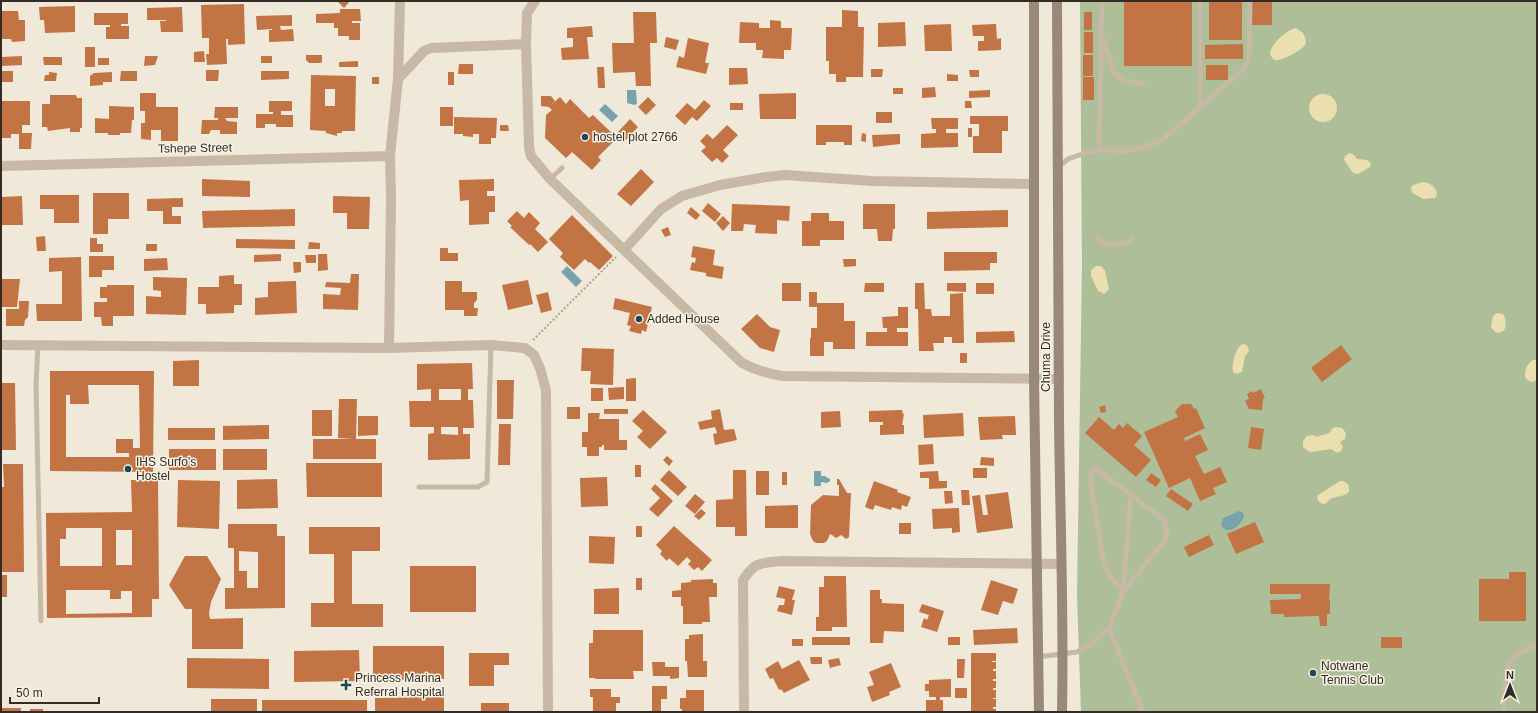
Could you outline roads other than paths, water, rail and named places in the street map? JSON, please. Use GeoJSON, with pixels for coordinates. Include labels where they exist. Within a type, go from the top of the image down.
{"type":"FeatureCollection","features":[{"type":"Feature","properties":{"kind":"main road","name":"Chuma Drive"},"geometry":{"type":"LineString","coordinates":[[1034,1],[1034,379],[1039,712]]}},
{"type":"Feature","properties":{"kind":"main road","name":"Chuma Drive"},"geometry":{"type":"LineString","coordinates":[[1057,1],[1060,564],[1063,654],[1062,712]]}},
{"type":"Feature","properties":{"kind":"street"},"geometry":{"type":"LineString","coordinates":[[389,348],[391,199],[390,156],[398,79],[400,1]]}},
{"type":"Feature","properties":{"kind":"street"},"geometry":{"type":"LineString","coordinates":[[535,1],[527,13],[526,44],[530,151],[536,163],[550,179],[742,363],[756,371],[770,375],[782,376],[1059,379]]}},
{"type":"Feature","properties":{"kind":"street"},"geometry":{"type":"LineString","coordinates":[[398,79],[424,51],[431,48],[526,44]]}},
{"type":"Feature","properties":{"kind":"street","name":"Tshepe Street"},"geometry":{"type":"LineString","coordinates":[[1,166],[390,156]]}},
{"type":"Feature","properties":{"kind":"street"},"geometry":{"type":"LineString","coordinates":[[624,250],[661,209],[682,196],[720,185],[766,177],[785,175],[872,181],[1034,184]]}},
{"type":"Feature","properties":{"kind":"street"},"geometry":{"type":"LineString","coordinates":[[1,345],[389,348],[491,345],[525,348],[534,355],[546,390],[548,712]]}},
{"type":"Feature","properties":{"kind":"street"},"geometry":{"type":"LineString","coordinates":[[744,712],[744,580],[750,570],[760,562],[1060,564]]}},
{"type":"Feature","properties":{"kind":"lane"},"geometry":{"type":"LineString","coordinates":[[1099,150],[1102,1]]}},
{"type":"Feature","properties":{"kind":"lane"},"geometry":{"type":"LineString","coordinates":[[1200,1],[1200,107]]}},
{"type":"Feature","properties":{"kind":"lane"},"geometry":{"type":"LineString","coordinates":[[1058,167],[1068,159],[1078,155],[1099,150],[1131,150],[1142,148],[1162,140],[1246,67],[1249,57],[1250,1]]}},
{"type":"Feature","properties":{"kind":"lane"},"geometry":{"type":"LineString","coordinates":[[1102,36],[1114,72],[1122,80],[1143,83]]}},
{"type":"Feature","properties":{"kind":"lane"},"geometry":{"type":"LineString","coordinates":[[550,179],[562,168]]}},
{"type":"Feature","properties":{"kind":"lane"},"geometry":{"type":"LineString","coordinates":[[1098,238],[1100,242],[1105,243],[1124,243],[1129,242],[1132,238]]}},
{"type":"Feature","properties":{"kind":"lane"},"geometry":{"type":"LineString","coordinates":[[38,345],[36,384],[41,622]]}},
{"type":"Feature","properties":{"kind":"lane"},"geometry":{"type":"LineString","coordinates":[[419,487],[478,487],[487,482],[491,345]]}},
{"type":"Feature","properties":{"kind":"lane"},"geometry":{"type":"LineString","coordinates":[[1093,470],[1098,470],[1165,521],[1167,535],[1166,540],[1123,592],[1110,577],[1104,564],[1090,478],[1093,470]]}},
{"type":"Feature","properties":{"kind":"lane"},"geometry":{"type":"LineString","coordinates":[[1038,657],[1077,652],[1090,645],[1109,628],[1123,592],[1131,494]]}},
{"type":"Feature","properties":{"kind":"lane"},"geometry":{"type":"LineString","coordinates":[[1109,628],[1143,712]]}},
{"type":"Feature","properties":{"kind":"lane"},"geometry":{"type":"LineString","coordinates":[[1504,712],[1504,686],[1508,667],[1514,657],[1537,645]]}},
{"type":"Feature","properties":{"kind":"water"},"geometry":{"type":"Polygon","coordinates":[[[627,90],[636,90],[637,104],[634,105],[627,103],[627,90]]]}},
{"type":"Feature","properties":{"kind":"water"},"geometry":{"type":"Polygon","coordinates":[[[605,104],[618,116],[612,122],[599,110],[605,104]]]}},
{"type":"Feature","properties":{"kind":"water"},"geometry":{"type":"Polygon","coordinates":[[[567,266],[582,281],[576,287],[561,272],[567,266]]]}},
{"type":"Feature","properties":{"kind":"water"},"geometry":{"type":"Polygon","coordinates":[[[814,471],[821,471],[821,476],[826,476],[830,479],[830,481],[827,483],[821,482],[821,486],[814,486],[814,471]]]}},
{"type":"Feature","properties":{"kind":"water"},"geometry":{"type":"Polygon","coordinates":[[[1239,511],[1244,515],[1241,523],[1230,530],[1223,528],[1221,524],[1223,518],[1239,511]]]}},
{"type":"Feature","properties":{"kind":"place","name":"hostel plot 2766"},"geometry":{"type":"Point","coordinates":[585,137]}},
{"type":"Feature","properties":{"kind":"place","name":"Added House"},"geometry":{"type":"Point","coordinates":[639,319]}},
{"type":"Feature","properties":{"kind":"place","name":"IHS Surfo's Hostel"},"geometry":{"type":"Point","coordinates":[128,469]}},
{"type":"Feature","properties":{"kind":"place","name":"Notwane Tennis Club"},"geometry":{"type":"Point","coordinates":[1313,673]}},
{"type":"Feature","properties":{"kind":"place","name":"Princess Marina Referral Hospital"},"geometry":{"type":"Point","coordinates":[346,685]}}]}
